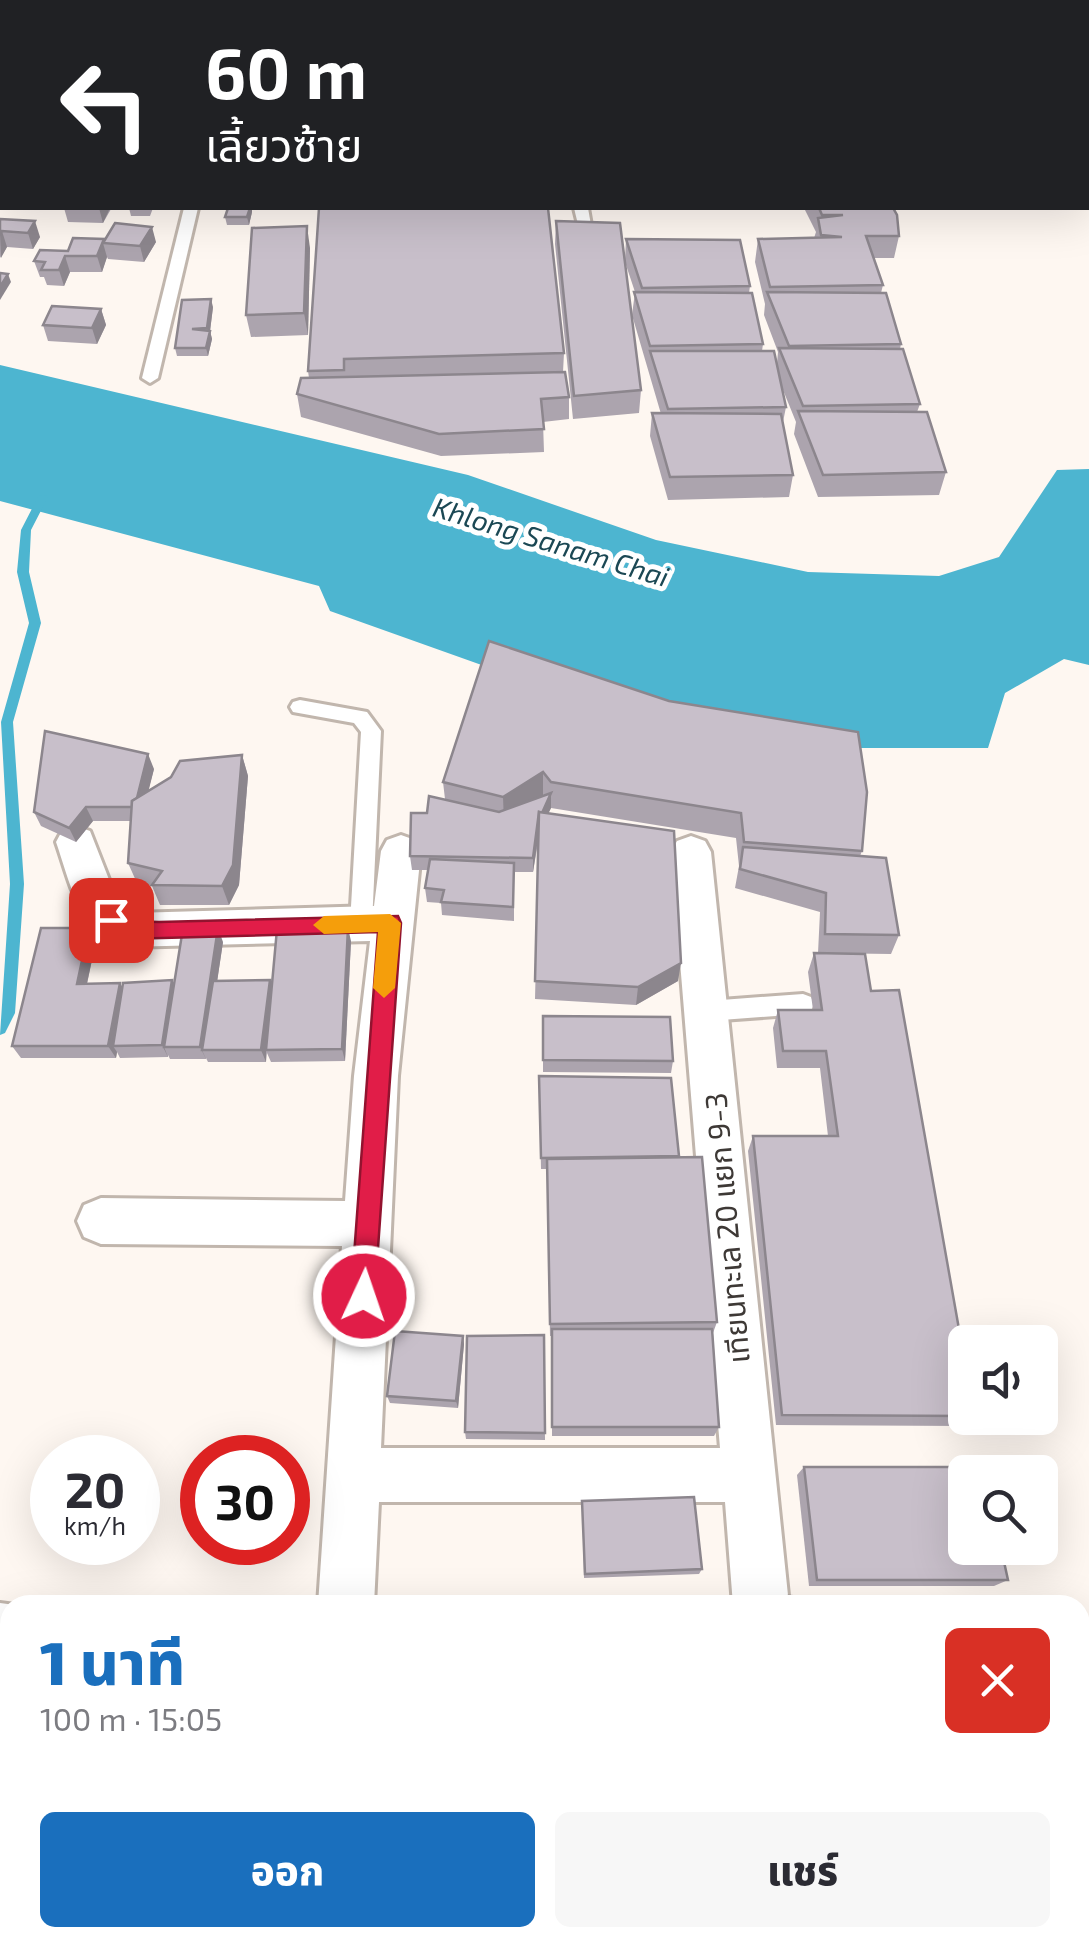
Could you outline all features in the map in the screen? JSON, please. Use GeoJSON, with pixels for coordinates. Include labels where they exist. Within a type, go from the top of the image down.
{"type":"FeatureCollection","features":[{"type":"Feature","properties":{"kind":"street"},"geometry":{"type":"LineString","coordinates":[[76,842],[100,910],[125,930],[376,923]]}},
{"type":"Feature","properties":{"kind":"street"},"geometry":{"type":"LineString","coordinates":[[347,1595],[368,1224],[376,923],[401,851]]}},
{"type":"Feature","properties":{"kind":"street","name":"เทียนทะเล 20 แยก 9-3"},"geometry":{"type":"LineString","coordinates":[[691,852],[761,1595]]}},
{"type":"Feature","properties":{"kind":"street"},"geometry":{"type":"LineString","coordinates":[[101,1222],[368,1224]]}},
{"type":"Feature","properties":{"kind":"street"},"geometry":{"type":"LineString","coordinates":[[356,1475],[750,1475]]}},
{"type":"Feature","properties":{"kind":"lane"},"geometry":{"type":"LineString","coordinates":[[150,378],[191,210]]}},
{"type":"Feature","properties":{"kind":"lane"},"geometry":{"type":"LineString","coordinates":[[581,210],[590,245]]}},
{"type":"Feature","properties":{"kind":"lane"},"geometry":{"type":"LineString","coordinates":[[300,706],[360,718],[370,731],[376,923]]}},
{"type":"Feature","properties":{"kind":"lane"},"geometry":{"type":"LineString","coordinates":[[708,1011],[803,1004]]}},
{"type":"Feature","properties":{"kind":"water","name":"Khlong Sanam Chai"},"geometry":{"type":"Polygon","coordinates":[[[0,365],[468,475],[656,540],[808,572],[939,576],[999,557],[1057,470],[1089,469],[1089,665],[1064,659],[1005,693],[988,748],[846,748],[490,668],[330,611],[319,586],[0,501],[0,365]]]}},
{"type":"Feature","properties":{"kind":"building"},"geometry":{"type":"Polygon","coordinates":[[[227,210],[249,210],[247,217],[225,217],[227,210]]]}},
{"type":"Feature","properties":{"kind":"building"},"geometry":{"type":"Polygon","coordinates":[[[319,210],[548,210],[564,353],[344,359],[344,370],[308,371],[319,210]]]}},
{"type":"Feature","properties":{"kind":"building"},"geometry":{"type":"Polygon","coordinates":[[[820,210],[894,210],[899,236],[866,236],[883,285],[770,287],[758,239],[842,237],[821,235],[818,218],[843,215],[822,215],[820,210]]]}},
{"type":"Feature","properties":{"kind":"building"},"geometry":{"type":"Polygon","coordinates":[[[0,219],[35,221],[28,233],[0,234],[0,219]]]}},
{"type":"Feature","properties":{"kind":"building"},"geometry":{"type":"Polygon","coordinates":[[[556,221],[620,223],[641,390],[574,396],[556,221]]]}},
{"type":"Feature","properties":{"kind":"building"},"geometry":{"type":"Polygon","coordinates":[[[115,223],[152,227],[140,246],[103,243],[115,223]]]}},
{"type":"Feature","properties":{"kind":"building"},"geometry":{"type":"Polygon","coordinates":[[[307,226],[304,313],[246,315],[252,228],[307,226]]]}},
{"type":"Feature","properties":{"kind":"building"},"geometry":{"type":"Polygon","coordinates":[[[73,238],[104,239],[97,256],[65,256],[59,270],[41,270],[45,262],[34,261],[40,250],[68,251],[73,238]]]}},
{"type":"Feature","properties":{"kind":"building"},"geometry":{"type":"Polygon","coordinates":[[[626,239],[740,240],[750,286],[642,288],[626,239]]]}},
{"type":"Feature","properties":{"kind":"building"},"geometry":{"type":"Polygon","coordinates":[[[634,292],[752,293],[763,344],[650,346],[634,292]]]}},
{"type":"Feature","properties":{"kind":"building"},"geometry":{"type":"Polygon","coordinates":[[[767,292],[886,293],[901,344],[789,346],[767,292]]]}},
{"type":"Feature","properties":{"kind":"building"},"geometry":{"type":"Polygon","coordinates":[[[211,299],[207,328],[192,329],[210,331],[206,348],[175,348],[182,300],[211,299]]]}},
{"type":"Feature","properties":{"kind":"building"},"geometry":{"type":"Polygon","coordinates":[[[52,306],[101,309],[92,328],[43,325],[52,306]]]}},
{"type":"Feature","properties":{"kind":"building"},"geometry":{"type":"Polygon","coordinates":[[[779,348],[903,349],[920,404],[803,406],[779,348]]]}},
{"type":"Feature","properties":{"kind":"building"},"geometry":{"type":"Polygon","coordinates":[[[650,351],[774,351],[786,407],[668,409],[650,351]]]}},
{"type":"Feature","properties":{"kind":"building"},"geometry":{"type":"Polygon","coordinates":[[[565,372],[569,397],[541,399],[544,429],[439,434],[297,394],[301,378],[565,372]]]}},
{"type":"Feature","properties":{"kind":"building"},"geometry":{"type":"Polygon","coordinates":[[[798,411],[927,412],[946,472],[823,475],[798,411]]]}},
{"type":"Feature","properties":{"kind":"building"},"geometry":{"type":"Polygon","coordinates":[[[652,413],[781,414],[793,475],[670,477],[652,413]]]}},
{"type":"Feature","properties":{"kind":"building"},"geometry":{"type":"Polygon","coordinates":[[[489,641],[669,701],[858,732],[867,792],[862,851],[744,842],[741,813],[551,782],[543,772],[503,797],[443,782],[489,641]]]}},
{"type":"Feature","properties":{"kind":"building"},"geometry":{"type":"Polygon","coordinates":[[[45,731],[148,754],[132,807],[86,807],[69,828],[34,812],[45,731]]]}},
{"type":"Feature","properties":{"kind":"building"},"geometry":{"type":"Polygon","coordinates":[[[242,755],[233,865],[222,886],[152,885],[162,871],[128,863],[132,801],[171,777],[180,761],[242,755]]]}},
{"type":"Feature","properties":{"kind":"building"},"geometry":{"type":"Polygon","coordinates":[[[551,793],[542,813],[539,812],[533,858],[410,856],[411,813],[427,813],[429,796],[499,812],[551,793]]]}},
{"type":"Feature","properties":{"kind":"building"},"geometry":{"type":"Polygon","coordinates":[[[539,812],[674,831],[681,963],[638,987],[535,981],[539,812]]]}},
{"type":"Feature","properties":{"kind":"building"},"geometry":{"type":"Polygon","coordinates":[[[743,847],[886,858],[899,935],[825,934],[826,893],[740,869],[743,847]]]}},
{"type":"Feature","properties":{"kind":"building"},"geometry":{"type":"Polygon","coordinates":[[[430,859],[514,863],[513,907],[441,902],[444,890],[425,888],[430,859]]]}},
{"type":"Feature","properties":{"kind":"building"},"geometry":{"type":"Polygon","coordinates":[[[41,928],[89,928],[77,984],[120,983],[108,1046],[12,1046],[41,928]]]}},
{"type":"Feature","properties":{"kind":"building"},"geometry":{"type":"Polygon","coordinates":[[[183,928],[218,928],[200,1047],[164,1047],[183,928]]]}},
{"type":"Feature","properties":{"kind":"building"},"geometry":{"type":"Polygon","coordinates":[[[348,928],[342,1049],[266,1050],[277,929],[348,928]]]}},
{"type":"Feature","properties":{"kind":"building"},"geometry":{"type":"Polygon","coordinates":[[[814,953],[865,954],[871,991],[899,990],[958,1325],[948,1325],[948,1416],[782,1415],[753,1136],[838,1136],[826,1051],[783,1051],[778,1010],[822,1010],[814,953]]]}},
{"type":"Feature","properties":{"kind":"building"},"geometry":{"type":"Polygon","coordinates":[[[172,980],[162,1045],[113,1046],[123,983],[172,980]]]}},
{"type":"Feature","properties":{"kind":"building"},"geometry":{"type":"Polygon","coordinates":[[[270,980],[261,1050],[202,1050],[213,981],[270,980]]]}},
{"type":"Feature","properties":{"kind":"building"},"geometry":{"type":"Polygon","coordinates":[[[543,1016],[670,1017],[673,1061],[543,1060],[543,1016]]]}},
{"type":"Feature","properties":{"kind":"building"},"geometry":{"type":"Polygon","coordinates":[[[539,1076],[671,1078],[679,1156],[541,1158],[539,1076]]]}},
{"type":"Feature","properties":{"kind":"building"},"geometry":{"type":"Polygon","coordinates":[[[702,1157],[717,1322],[550,1324],[547,1159],[702,1157]]]}},
{"type":"Feature","properties":{"kind":"building"},"geometry":{"type":"Polygon","coordinates":[[[552,1329],[712,1329],[719,1427],[552,1427],[552,1329]]]}},
{"type":"Feature","properties":{"kind":"building"},"geometry":{"type":"Polygon","coordinates":[[[395,1331],[463,1336],[456,1401],[387,1396],[395,1331]]]}},
{"type":"Feature","properties":{"kind":"building"},"geometry":{"type":"Polygon","coordinates":[[[544,1335],[545,1433],[465,1432],[467,1336],[544,1335]]]}},
{"type":"Feature","properties":{"kind":"building"},"geometry":{"type":"Polygon","coordinates":[[[804,1467],[948,1467],[948,1565],[1005,1565],[1008,1580],[817,1580],[804,1467]]]}},
{"type":"Feature","properties":{"kind":"building"},"geometry":{"type":"Polygon","coordinates":[[[694,1497],[702,1569],[585,1574],[582,1501],[694,1497]]]}},
{"type":"Feature","properties":{"kind":"waterway"},"geometry":{"type":"LineString","coordinates":[[0,1029],[8,1013],[17,884],[7,722],[35,623],[23,572],[26,530],[43,497]]}},
{"type":"Feature","properties":{"kind":"slow traffic"},"geometry":{"type":"LineString","coordinates":[[324,925],[390,923],[384,988]]}},
{"type":"Feature","properties":{"kind":"route"},"geometry":{"type":"LineString","coordinates":[[111,920],[125,930],[159,932],[390,923],[376,1076],[364,1296]]}}]}
